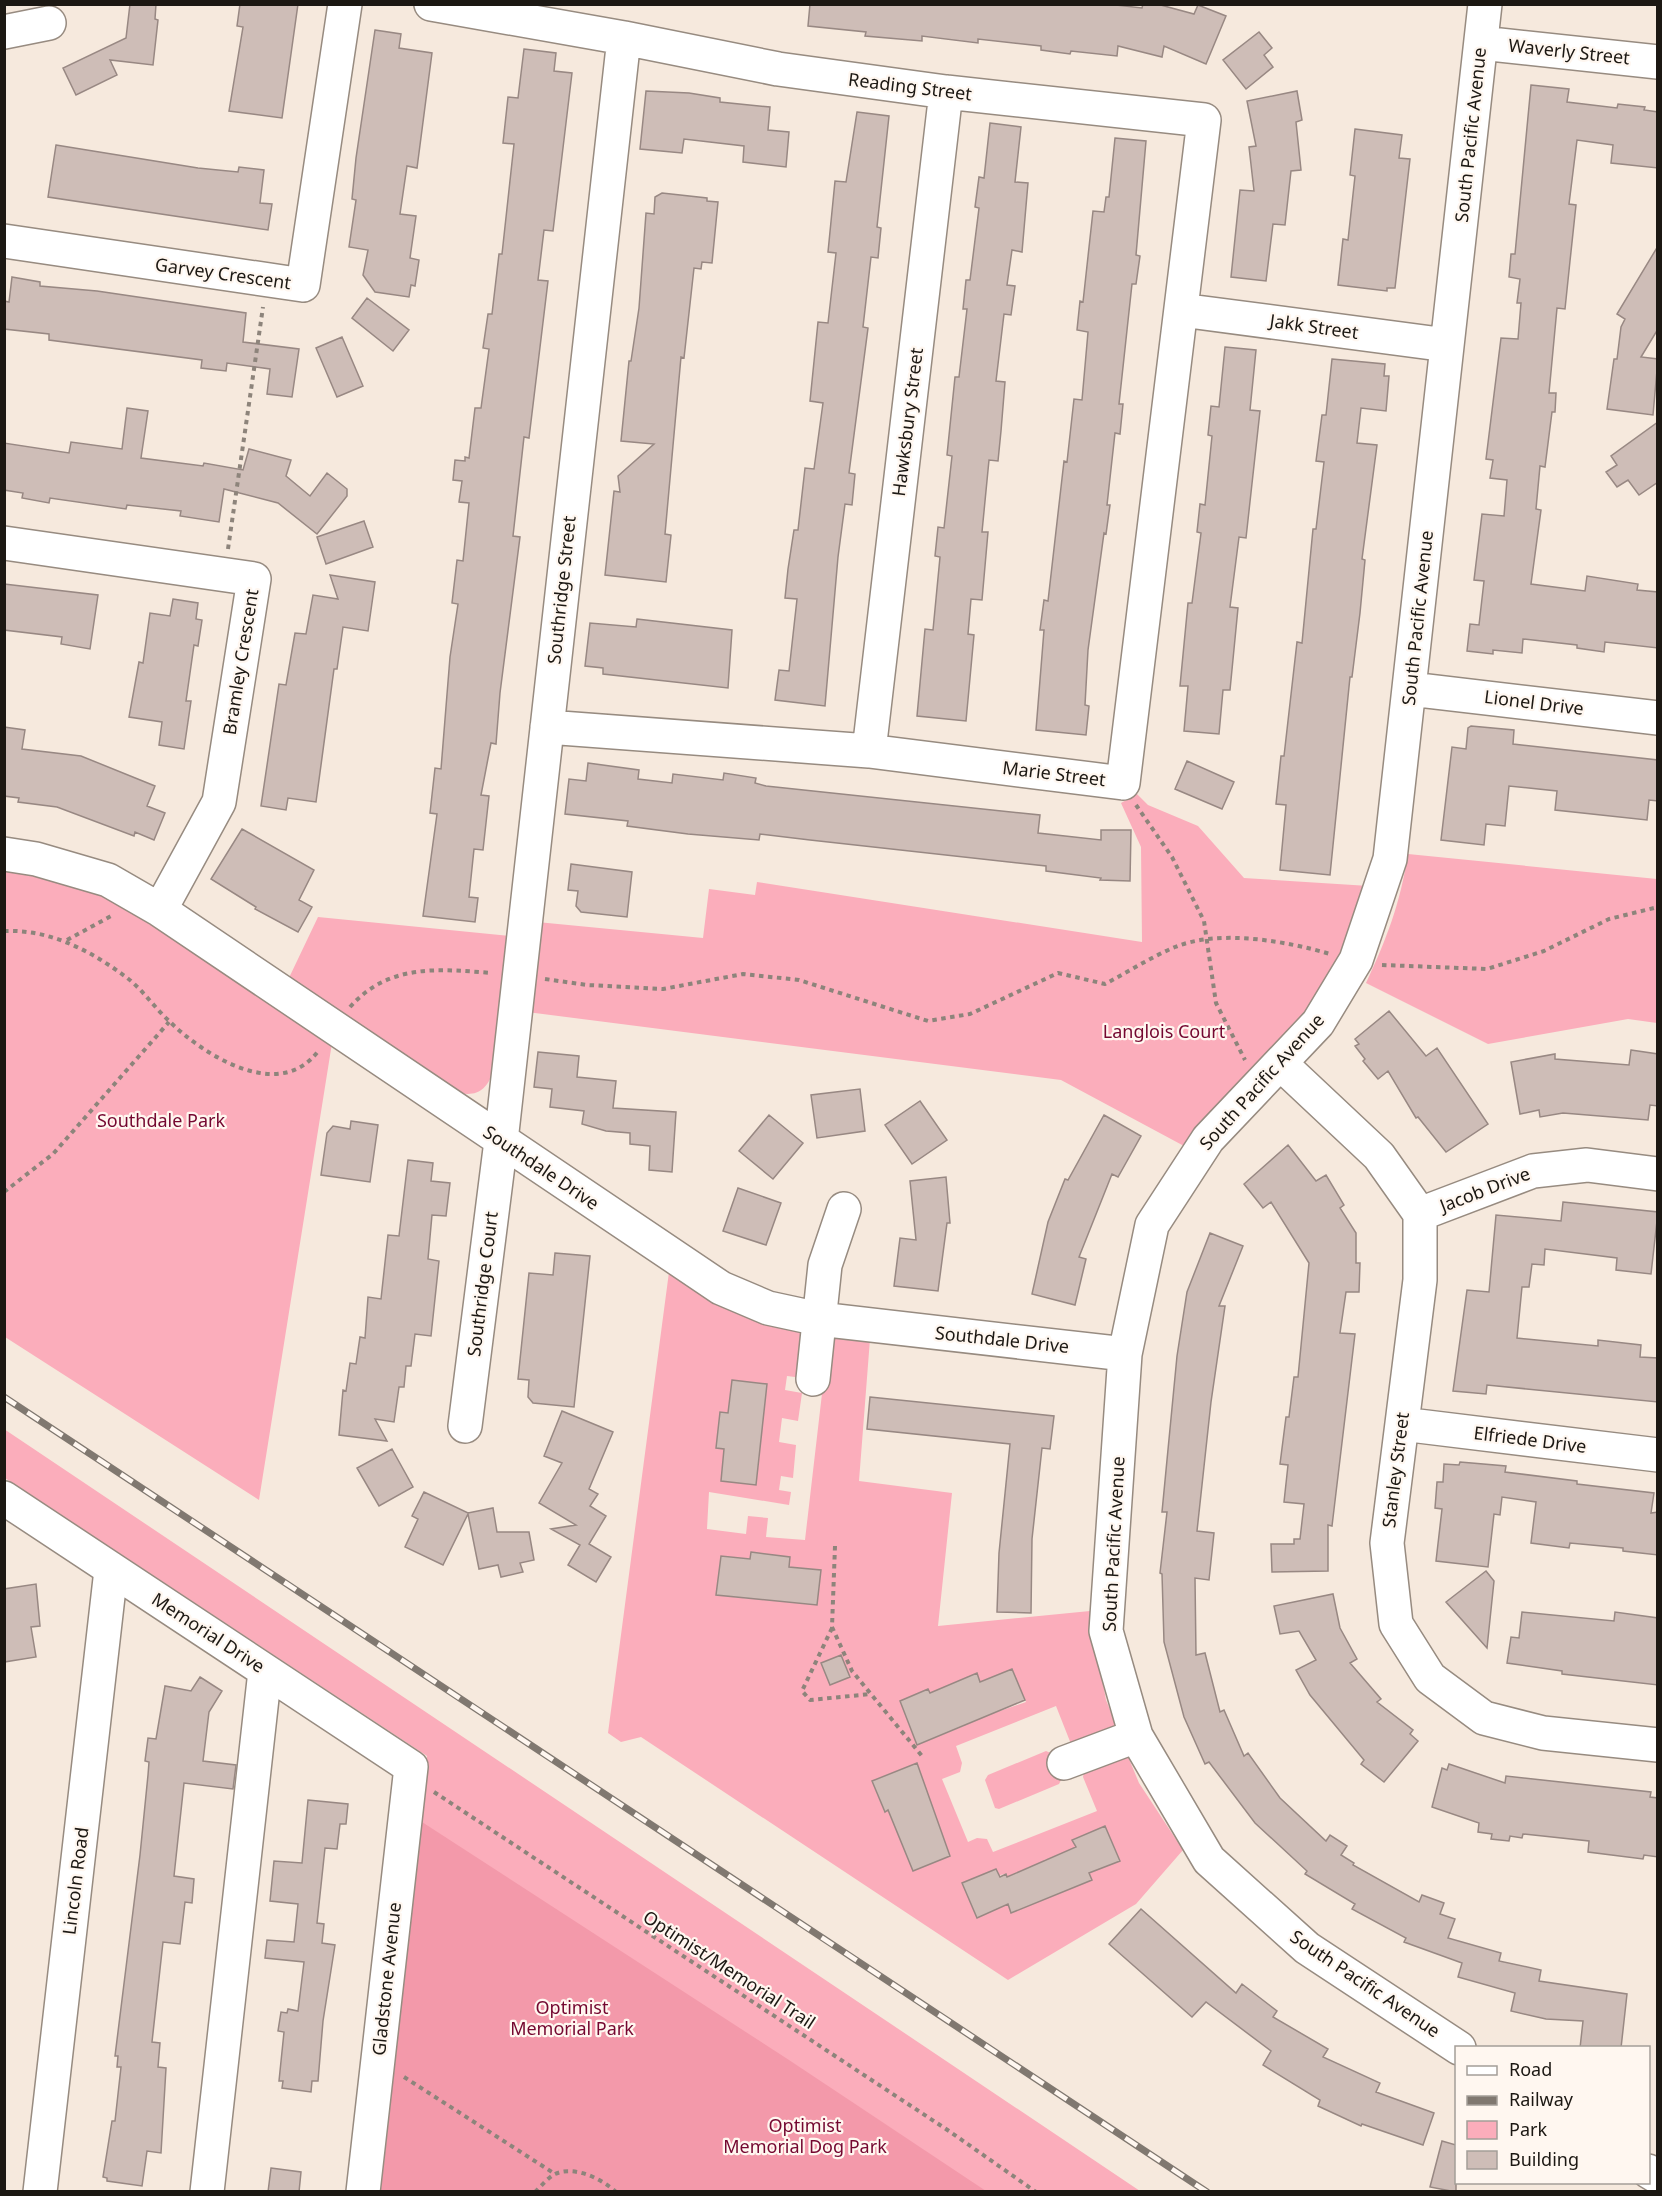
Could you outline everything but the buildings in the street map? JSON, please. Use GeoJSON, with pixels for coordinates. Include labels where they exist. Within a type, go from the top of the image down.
{"type":"FeatureCollection","features":[{"type":"Feature","properties":{"kind":"street","name":"Garvey Crescent"},"geometry":{"type":"LineString","coordinates":[[4,241],[303,285],[345,4]]}},
{"type":"Feature","properties":{"kind":"street","name":"Reading Street"},"geometry":{"type":"LineString","coordinates":[[430,4],[624,38],[778,69],[946,92],[1204,120],[1181,310]]}},
{"type":"Feature","properties":{"kind":"street","name":"South Pacific Avenue"},"geometry":{"type":"LineString","coordinates":[[1456,2046],[1306,1948],[1209,1860],[1136,1736],[1106,1631],[1125,1354],[1152,1225],[1208,1139],[1318,1023],[1356,960],[1390,859],[1485,4]]}},
{"type":"Feature","properties":{"kind":"street"},"geometry":{"type":"LineString","coordinates":[[4,32],[49,23]]}},
{"type":"Feature","properties":{"kind":"street","name":"Southridge Street"},"geometry":{"type":"LineString","coordinates":[[501,1141],[624,38]]}},
{"type":"Feature","properties":{"kind":"street","name":"Waverly Street"},"geometry":{"type":"LineString","coordinates":[[1481,43],[1658,62]]}},
{"type":"Feature","properties":{"kind":"street","name":"Hawksbury Street"},"geometry":{"type":"LineString","coordinates":[[869,751],[946,92]]}},
{"type":"Feature","properties":{"kind":"street","name":"Marie Street"},"geometry":{"type":"LineString","coordinates":[[547,727],[869,751],[1123,783],[1181,310]]}},
{"type":"Feature","properties":{"kind":"street","name":"Jakk Street"},"geometry":{"type":"LineString","coordinates":[[1181,310],[1448,345]]}},
{"type":"Feature","properties":{"kind":"street","name":"Bramley Crescent"},"geometry":{"type":"LineString","coordinates":[[4,543],[254,579],[219,802],[160,910]]}},
{"type":"Feature","properties":{"kind":"street","name":"Lionel Drive"},"geometry":{"type":"LineString","coordinates":[[1410,689],[1658,718]]}},
{"type":"Feature","properties":{"kind":"street","name":"Southdale Drive"},"geometry":{"type":"LineString","coordinates":[[4,855],[36,859],[108,880],[160,910],[721,1288],[768,1308],[819,1319],[1125,1354]]}},
{"type":"Feature","properties":{"kind":"street"},"geometry":{"type":"LineString","coordinates":[[1281,1064],[1379,1156],[1420,1215]]}},
{"type":"Feature","properties":{"kind":"street","name":"Southridge Court"},"geometry":{"type":"LineString","coordinates":[[465,1426],[501,1141]]}},
{"type":"Feature","properties":{"kind":"street","name":"Jacob Drive"},"geometry":{"type":"LineString","coordinates":[[1420,1215],[1533,1171],[1587,1165],[1658,1174]]}},
{"type":"Feature","properties":{"kind":"street"},"geometry":{"type":"LineString","coordinates":[[813,1379],[825,1265],[844,1209]]}},
{"type":"Feature","properties":{"kind":"street","name":"Stanley Street"},"geometry":{"type":"LineString","coordinates":[[1420,1215],[1420,1280],[1387,1543],[1396,1624],[1430,1678],[1484,1718],[1543,1733],[1658,1745]]}},
{"type":"Feature","properties":{"kind":"street","name":"Elfriede Drive"},"geometry":{"type":"LineString","coordinates":[[1402,1424],[1658,1455]]}},
{"type":"Feature","properties":{"kind":"street","name":"Memorial Drive"},"geometry":{"type":"LineString","coordinates":[[4,1498],[411,1767]]}},
{"type":"Feature","properties":{"kind":"street","name":"Lincoln Road"},"geometry":{"type":"LineString","coordinates":[[40,2192],[111,1570]]}},
{"type":"Feature","properties":{"kind":"street"},"geometry":{"type":"LineString","coordinates":[[207,2192],[265,1671]]}},
{"type":"Feature","properties":{"kind":"street"},"geometry":{"type":"LineString","coordinates":[[1064,1763],[1136,1736]]}},
{"type":"Feature","properties":{"kind":"street","name":"Gladstone Avenue"},"geometry":{"type":"LineString","coordinates":[[363,2192],[411,1767]]}},
{"type":"Feature","properties":{"kind":"path"},"geometry":{"type":"LineString","coordinates":[[226,558],[265,296]]}},
{"type":"Feature","properties":{"kind":"path"},"geometry":{"type":"LineString","coordinates":[[1131,797],[1172,857],[1204,921],[1216,1003],[1246,1063]]}},
{"type":"Feature","properties":{"kind":"path"},"geometry":{"type":"LineString","coordinates":[[1375,965],[1422,969],[1487,969],[1544,951],[1609,919],[1658,907]]}},
{"type":"Feature","properties":{"kind":"path"},"geometry":{"type":"LineString","coordinates":[[66,940],[116,913]]}},
{"type":"Feature","properties":{"kind":"path"},"geometry":{"type":"LineString","coordinates":[[4,931],[19,930],[66,940],[128,978],[169,1022],[217,1058],[253,1073],[286,1073],[312,1059],[322,1045]]}},
{"type":"Feature","properties":{"kind":"path"},"geometry":{"type":"LineString","coordinates":[[543,979],[587,985],[663,988],[743,974],[765,976],[799,980],[928,1021],[970,1014],[1058,973],[1105,984],[1177,946],[1207,941],[1235,937],[1301,945],[1332,954]]}},
{"type":"Feature","properties":{"kind":"path"},"geometry":{"type":"LineString","coordinates":[[346,1011],[356,1000],[390,977],[433,968],[493,973]]}},
{"type":"Feature","properties":{"kind":"path"},"geometry":{"type":"LineString","coordinates":[[4,1192],[53,1154],[169,1022]]}},
{"type":"Feature","properties":{"kind":"path"},"geometry":{"type":"LineString","coordinates":[[835,1546],[832,1627],[802,1691],[810,1700],[871,1694]]}},
{"type":"Feature","properties":{"kind":"path"},"geometry":{"type":"LineString","coordinates":[[832,1627],[852,1671],[922,1756]]}},
{"type":"Feature","properties":{"kind":"path","name":"Optimist/Memorial Trail"},"geometry":{"type":"LineString","coordinates":[[411,1767],[428,1787],[949,2131],[1036,2192]]}},
{"type":"Feature","properties":{"kind":"path"},"geometry":{"type":"LineString","coordinates":[[402,2076],[555,2174]]}},
{"type":"Feature","properties":{"kind":"path"},"geometry":{"type":"LineString","coordinates":[[536,2192],[555,2174],[579,2171],[608,2184],[616,2192]]}},
{"type":"Feature","properties":{"kind":"green space","name":"Langlois Court"},"geometry":{"type":"Polygon","coordinates":[[[1137,794],[1148,805],[1198,826],[1244,878],[1369,886],[1352,938],[1320,996],[1292,1030],[1184,1146],[1061,1080],[527,1012],[537,922],[703,938],[709,889],[755,895],[757,882],[1142,942],[1141,847],[1121,803],[1137,794]]]}},
{"type":"Feature","properties":{"kind":"green space"},"geometry":{"type":"Polygon","coordinates":[[[1408,854],[1657,879],[1657,1023],[1628,1019],[1488,1044],[1366,983],[1392,920],[1408,854]]]}},
{"type":"Feature","properties":{"kind":"green space","name":"Southdale Park"},"geometry":{"type":"Polygon","coordinates":[[[4,866],[108,897],[332,1043],[259,1500],[5,1337],[4,866]]]}},
{"type":"Feature","properties":{"kind":"green space"},"geometry":{"type":"Polygon","coordinates":[[[318,917],[510,936],[494,1069],[491,1078],[482,1089],[471,1094],[449,1090],[287,982],[318,917]]]}},
{"type":"Feature","properties":{"kind":"green space"},"geometry":{"type":"Polygon","coordinates":[[[669,1272],[806,1330],[803,1378],[787,1376],[785,1390],[802,1393],[798,1421],[782,1418],[779,1442],[796,1445],[793,1478],[781,1476],[779,1490],[791,1492],[789,1505],[709,1492],[707,1529],[746,1534],[748,1516],[768,1518],[766,1537],[805,1540],[828,1342],[832,1334],[870,1339],[859,1481],[952,1493],[938,1626],[1090,1611],[1106,1700],[1117,1727],[1071,1744],[1056,1706],[956,1746],[962,1763],[960,1772],[942,1779],[968,1842],[977,1838],[987,1839],[993,1852],[1097,1811],[1083,1777],[1085,1765],[1127,1754],[1139,1783],[1183,1850],[1136,1904],[1008,1980],[641,1737],[621,1742],[608,1733],[669,1272]],[[720,1412],[716,1448],[724,1449],[721,1481],[756,1485],[760,1451],[728,1413],[720,1412]],[[751,1552],[750,1559],[721,1556],[717,1595],[751,1599],[821,1570],[789,1567],[789,1557],[751,1552]],[[841,1656],[830,1685],[849,1677],[841,1656]],[[1012,1669],[980,1682],[977,1674],[932,1698],[928,1690],[900,1701],[917,1745],[964,1726],[961,1717],[991,1714],[1026,1702],[1012,1669]],[[918,1766],[904,1768],[872,1781],[884,1811],[888,1810],[913,1871],[950,1856],[918,1766]],[[1105,1826],[1073,1840],[1076,1847],[1069,1850],[1070,1853],[1044,1860],[1058,1894],[1092,1880],[1089,1873],[1120,1860],[1105,1826]],[[1029,1867],[1007,1877],[1005,1874],[962,1883],[977,1918],[1008,1904],[1012,1913],[1043,1899],[1029,1867]]]}},
{"type":"Feature","properties":{"kind":"green space","name":"Optimist Memorial Park"},"geometry":{"type":"Polygon","coordinates":[[[4,1429],[1140,2191],[377,2191],[427,1756],[5,1478],[4,1429]]]}},
{"type":"Feature","properties":{"kind":"green space"},"geometry":{"type":"Polygon","coordinates":[[[1046,1751],[1053,1754],[1061,1780],[1059,1784],[999,1809],[995,1808],[985,1780],[988,1775],[1046,1751]]]}},
{"type":"Feature","properties":{"kind":"green space","name":"Optimist Memorial Park"},"geometry":{"type":"Polygon","coordinates":[[[422,1822],[789,2060],[986,2191],[381,2191],[422,1822]]]}},
{"type":"Feature","properties":{"kind":"railway"},"geometry":{"type":"LineString","coordinates":[[4,1397],[1207,2192]]}},
{"type":"Feature","properties":{"kind":"park label","name":"Optimist Memorial Dog Park"},"geometry":{"type":"Point","coordinates":[805,2136]}}]}
